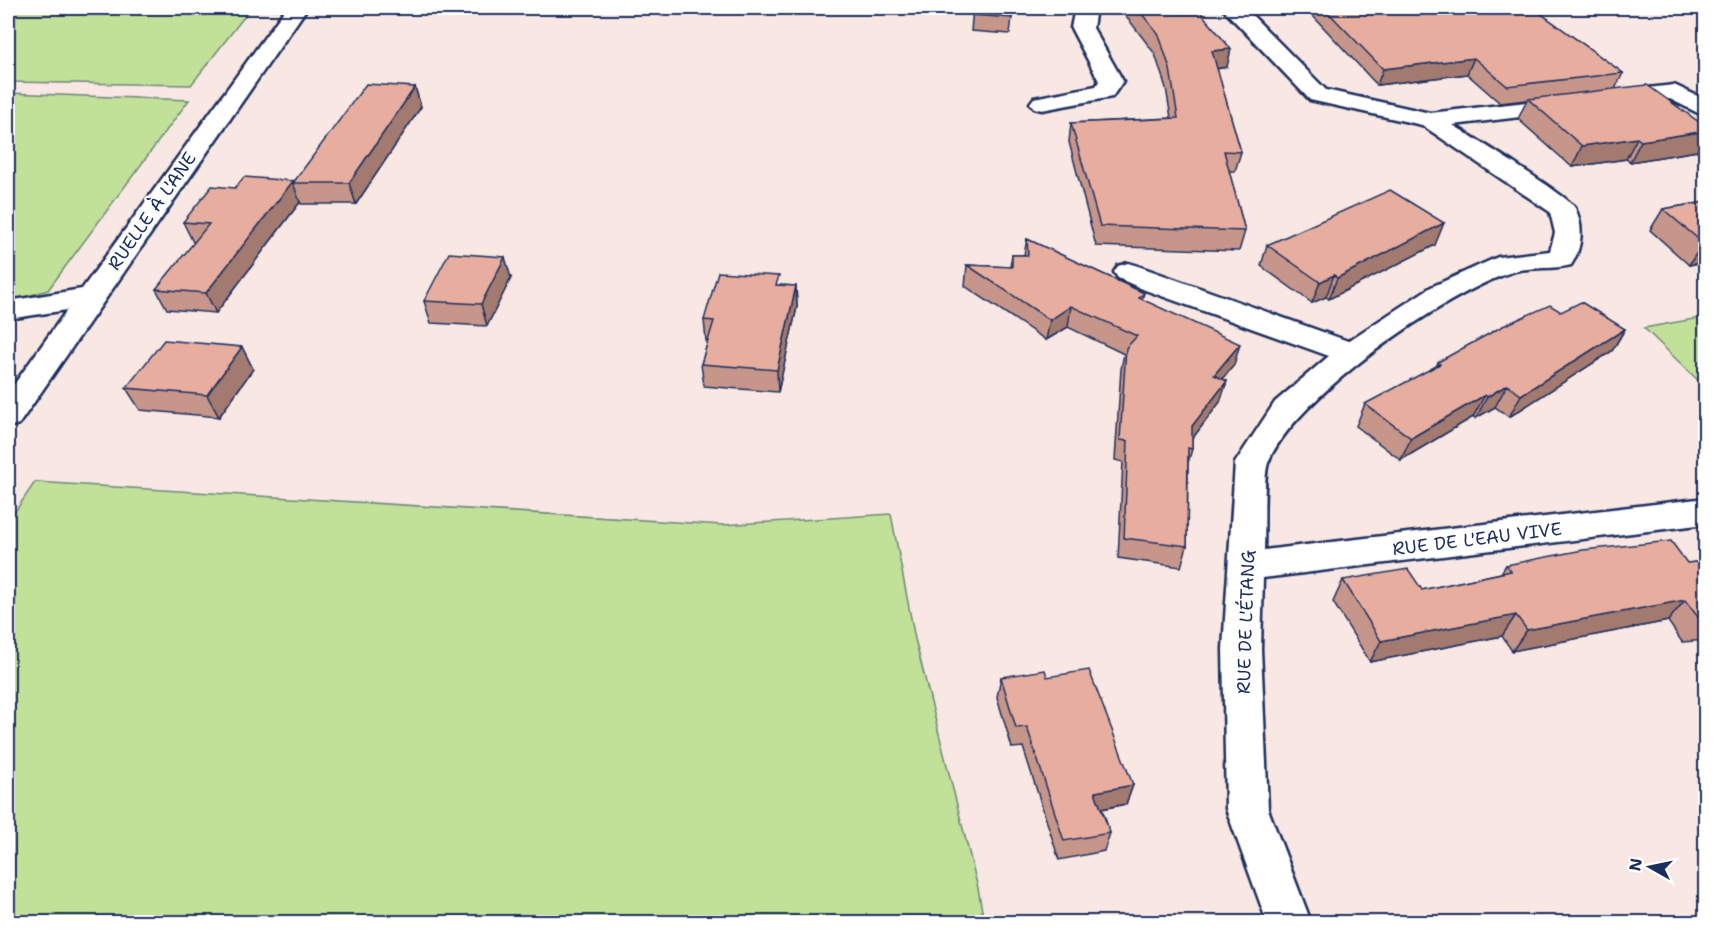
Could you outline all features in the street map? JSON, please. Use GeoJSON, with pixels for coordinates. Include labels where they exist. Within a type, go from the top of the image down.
{"type":"FeatureCollection","features":[{"type":"Feature","properties":{"kind":"street","name":"RUELLE À L'ANE"},"geometry":{"type":"LineString","coordinates":[[8,416],[296,8]]}},
{"type":"Feature","properties":{"kind":"street"},"geometry":{"type":"LineString","coordinates":[[1042,103],[1104,92],[1111,81],[1082,28],[1085,8]]}},
{"type":"Feature","properties":{"kind":"street","name":"RUE DE L'ÉTANG"},"geometry":{"type":"LineString","coordinates":[[1233,8],[1318,95],[1430,120],[1674,93],[1706,110]]}},
{"type":"Feature","properties":{"kind":"street","name":"RUE DE L'ÉTANG"},"geometry":{"type":"LineString","coordinates":[[1289,922],[1247,809],[1242,648],[1248,566],[1251,463],[1286,410],[1351,353],[1441,293],[1508,263],[1561,259],[1569,233],[1562,208],[1430,120]]}},
{"type":"Feature","properties":{"kind":"street"},"geometry":{"type":"LineString","coordinates":[[1128,272],[1163,288],[1309,336],[1351,353]]}},
{"type":"Feature","properties":{"kind":"street"},"geometry":{"type":"LineString","coordinates":[[8,310],[92,297]]}},
{"type":"Feature","properties":{"kind":"street","name":"RUE DE L'EAU VIVE"},"geometry":{"type":"LineString","coordinates":[[1248,566],[1706,511]]}},
{"type":"Feature","properties":{"kind":"green space"},"geometry":{"type":"Polygon","coordinates":[[[8,8],[251,8],[191,85],[8,82],[8,8]]]}},
{"type":"Feature","properties":{"kind":"green space"},"geometry":{"type":"Polygon","coordinates":[[[8,93],[189,100],[48,290],[8,302],[8,93]]]}},
{"type":"Feature","properties":{"kind":"green space"},"geometry":{"type":"Polygon","coordinates":[[[1706,317],[1705,387],[1644,328],[1706,317]]]}},
{"type":"Feature","properties":{"kind":"green space"},"geometry":{"type":"Polygon","coordinates":[[[35,482],[723,525],[891,514],[915,639],[978,888],[984,922],[8,922],[8,522],[35,482]]]}},
{"type":"Feature","properties":{"kind":"building"},"geometry":{"type":"Polygon","coordinates":[[[973,8],[1013,8],[1012,18],[972,15],[973,8]]]}},
{"type":"Feature","properties":{"kind":"building"},"geometry":{"type":"Polygon","coordinates":[[[1137,8],[1197,8],[1231,49],[1212,51],[1241,152],[1224,151],[1245,231],[1100,226],[1071,123],[1178,118],[1170,69],[1159,35],[1137,8]]]}},
{"type":"Feature","properties":{"kind":"building"},"geometry":{"type":"Polygon","coordinates":[[[1324,8],[1533,8],[1623,73],[1507,86],[1474,58],[1383,69],[1324,8]]]}},
{"type":"Feature","properties":{"kind":"building"},"geometry":{"type":"Polygon","coordinates":[[[366,84],[415,87],[349,183],[293,183],[366,84]]]}},
{"type":"Feature","properties":{"kind":"building"},"geometry":{"type":"Polygon","coordinates":[[[1647,85],[1706,127],[1706,131],[1641,141],[1637,138],[1582,146],[1528,99],[1647,85]]]}},
{"type":"Feature","properties":{"kind":"building"},"geometry":{"type":"Polygon","coordinates":[[[244,177],[293,181],[206,293],[156,289],[209,224],[183,222],[212,186],[235,188],[244,177]]]}},
{"type":"Feature","properties":{"kind":"building"},"geometry":{"type":"Polygon","coordinates":[[[1390,190],[1444,223],[1337,278],[1334,275],[1320,282],[1267,245],[1390,190]]]}},
{"type":"Feature","properties":{"kind":"building"},"geometry":{"type":"Polygon","coordinates":[[[1706,202],[1706,243],[1703,243],[1663,209],[1706,202]]]}},
{"type":"Feature","properties":{"kind":"building"},"geometry":{"type":"Polygon","coordinates":[[[1027,239],[1144,293],[1139,298],[1240,344],[1214,375],[1227,381],[1192,426],[1192,449],[1188,448],[1187,546],[1124,538],[1128,441],[1120,440],[1126,348],[1137,336],[1071,306],[1050,320],[967,265],[1012,267],[1012,255],[1028,255],[1027,239]]]}},
{"type":"Feature","properties":{"kind":"building"},"geometry":{"type":"Polygon","coordinates":[[[449,253],[505,257],[481,304],[424,301],[449,253]]]}},
{"type":"Feature","properties":{"kind":"building"},"geometry":{"type":"Polygon","coordinates":[[[718,272],[779,276],[776,285],[796,286],[777,370],[701,364],[714,321],[704,320],[718,272]]]}},
{"type":"Feature","properties":{"kind":"building"},"geometry":{"type":"Polygon","coordinates":[[[1581,302],[1625,329],[1521,395],[1507,385],[1487,397],[1485,395],[1411,438],[1365,404],[1440,364],[1438,362],[1503,326],[1550,305],[1561,312],[1581,302]]]}},
{"type":"Feature","properties":{"kind":"building"},"geometry":{"type":"Polygon","coordinates":[[[164,340],[242,347],[207,395],[126,388],[164,340]]]}},
{"type":"Feature","properties":{"kind":"building"},"geometry":{"type":"Polygon","coordinates":[[[1671,541],[1687,563],[1706,561],[1706,621],[1701,621],[1685,600],[1527,630],[1516,615],[1381,641],[1343,580],[1408,569],[1422,590],[1511,571],[1506,565],[1583,550],[1671,541]]]}},
{"type":"Feature","properties":{"kind":"building"},"geometry":{"type":"Polygon","coordinates":[[[1045,670],[1047,677],[1089,670],[1133,785],[1095,792],[1110,833],[1064,841],[1027,727],[1016,728],[1001,677],[1045,670]]]}}]}
